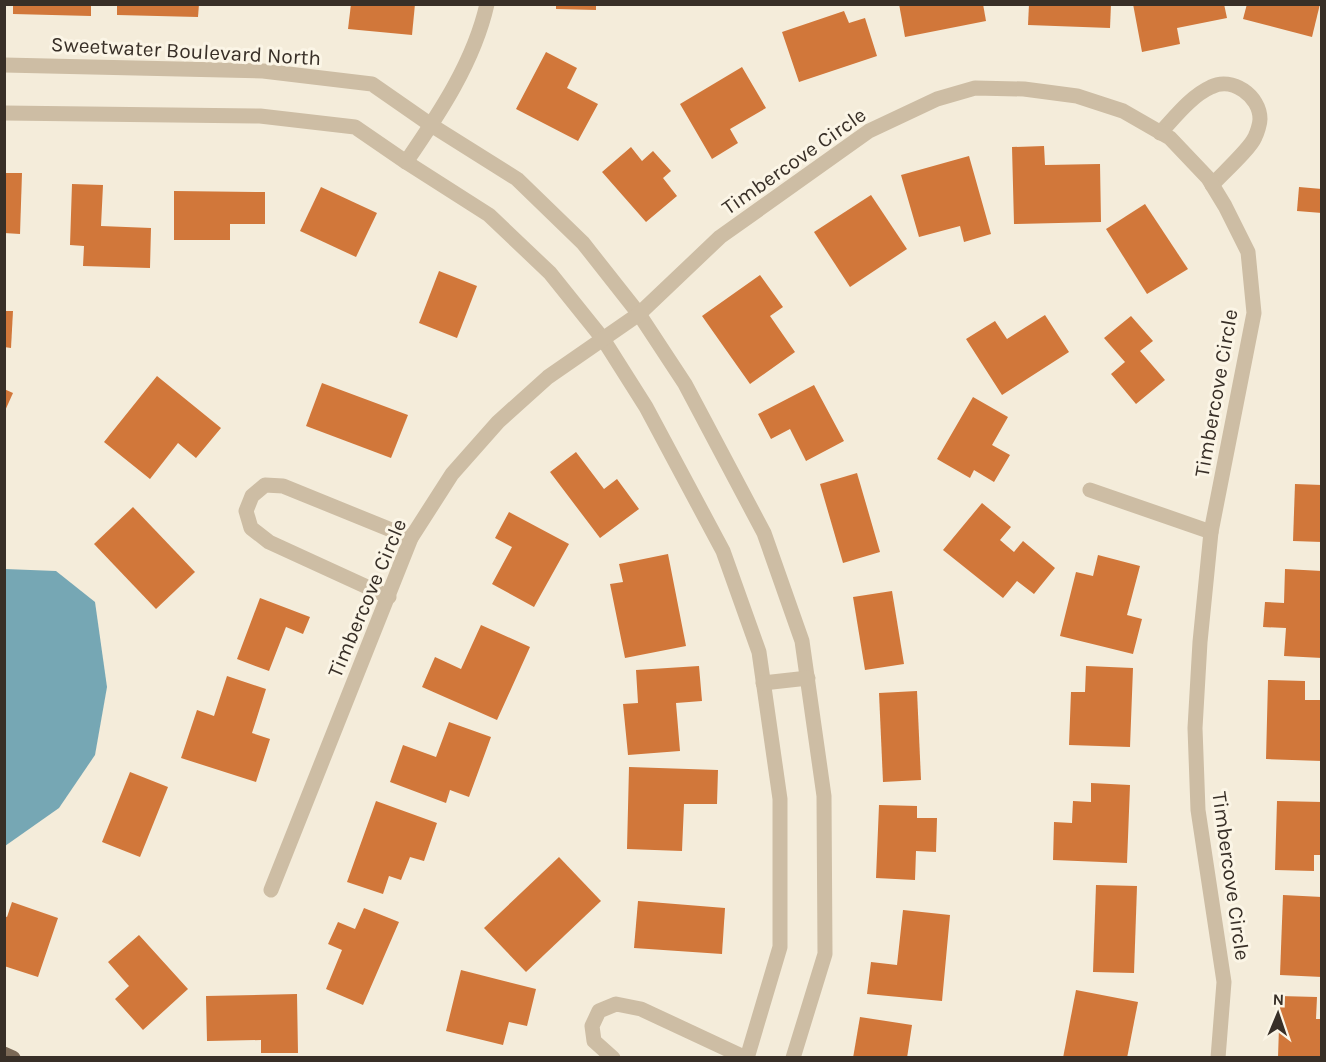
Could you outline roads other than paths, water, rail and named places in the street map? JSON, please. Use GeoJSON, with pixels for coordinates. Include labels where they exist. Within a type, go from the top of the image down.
{"type":"FeatureCollection","features":[{"type":"Feature","properties":{"kind":"main road"},"geometry":{"type":"LineString","coordinates":[[4,1054],[13,1058]]}},
{"type":"Feature","properties":{"kind":"street"},"geometry":{"type":"LineString","coordinates":[[406,162],[431,125],[469,59],[487,4]]}},
{"type":"Feature","properties":{"kind":"street","name":"Sweetwater Boulevard North"},"geometry":{"type":"LineString","coordinates":[[4,64],[263,71],[372,84],[431,125],[517,179],[584,243],[639,314],[685,384],[764,533],[802,641],[824,796],[825,954],[793,1058]]}},
{"type":"Feature","properties":{"kind":"street"},"geometry":{"type":"LineString","coordinates":[[1160,133],[1196,96],[1212,86],[1228,84],[1244,90],[1254,100],[1261,119],[1255,139],[1212,185]]}},
{"type":"Feature","properties":{"kind":"street","name":"Timbercove Circle"},"geometry":{"type":"LineString","coordinates":[[271,890],[411,538],[452,474],[498,422],[548,377],[639,314],[720,237],[869,131],[937,99],[975,88],[1024,89],[1077,96],[1123,111],[1170,138],[1212,185],[1248,252],[1254,314],[1211,531],[1200,642],[1195,728],[1198,810],[1224,982],[1218,1058]]}},
{"type":"Feature","properties":{"kind":"street"},"geometry":{"type":"LineString","coordinates":[[4,113],[260,116],[355,127],[489,215],[550,273],[603,339],[646,407],[723,551],[759,652],[780,799],[780,947],[746,1058],[641,1009],[616,1004],[599,1011],[592,1026],[594,1041],[613,1058]]}},
{"type":"Feature","properties":{"kind":"street"},"geometry":{"type":"LineString","coordinates":[[389,597],[269,542],[251,528],[246,511],[252,496],[265,485],[283,486],[411,538]]}},
{"type":"Feature","properties":{"kind":"street"},"geometry":{"type":"LineString","coordinates":[[1090,490],[1211,531]]}},
{"type":"Feature","properties":{"kind":"street"},"geometry":{"type":"LineString","coordinates":[[763,683],[808,678]]}},
{"type":"Feature","properties":{"kind":"water"},"geometry":{"type":"Polygon","coordinates":[[[5,569],[56,571],[95,602],[107,687],[95,755],[59,808],[5,846],[5,569]]]}}]}
